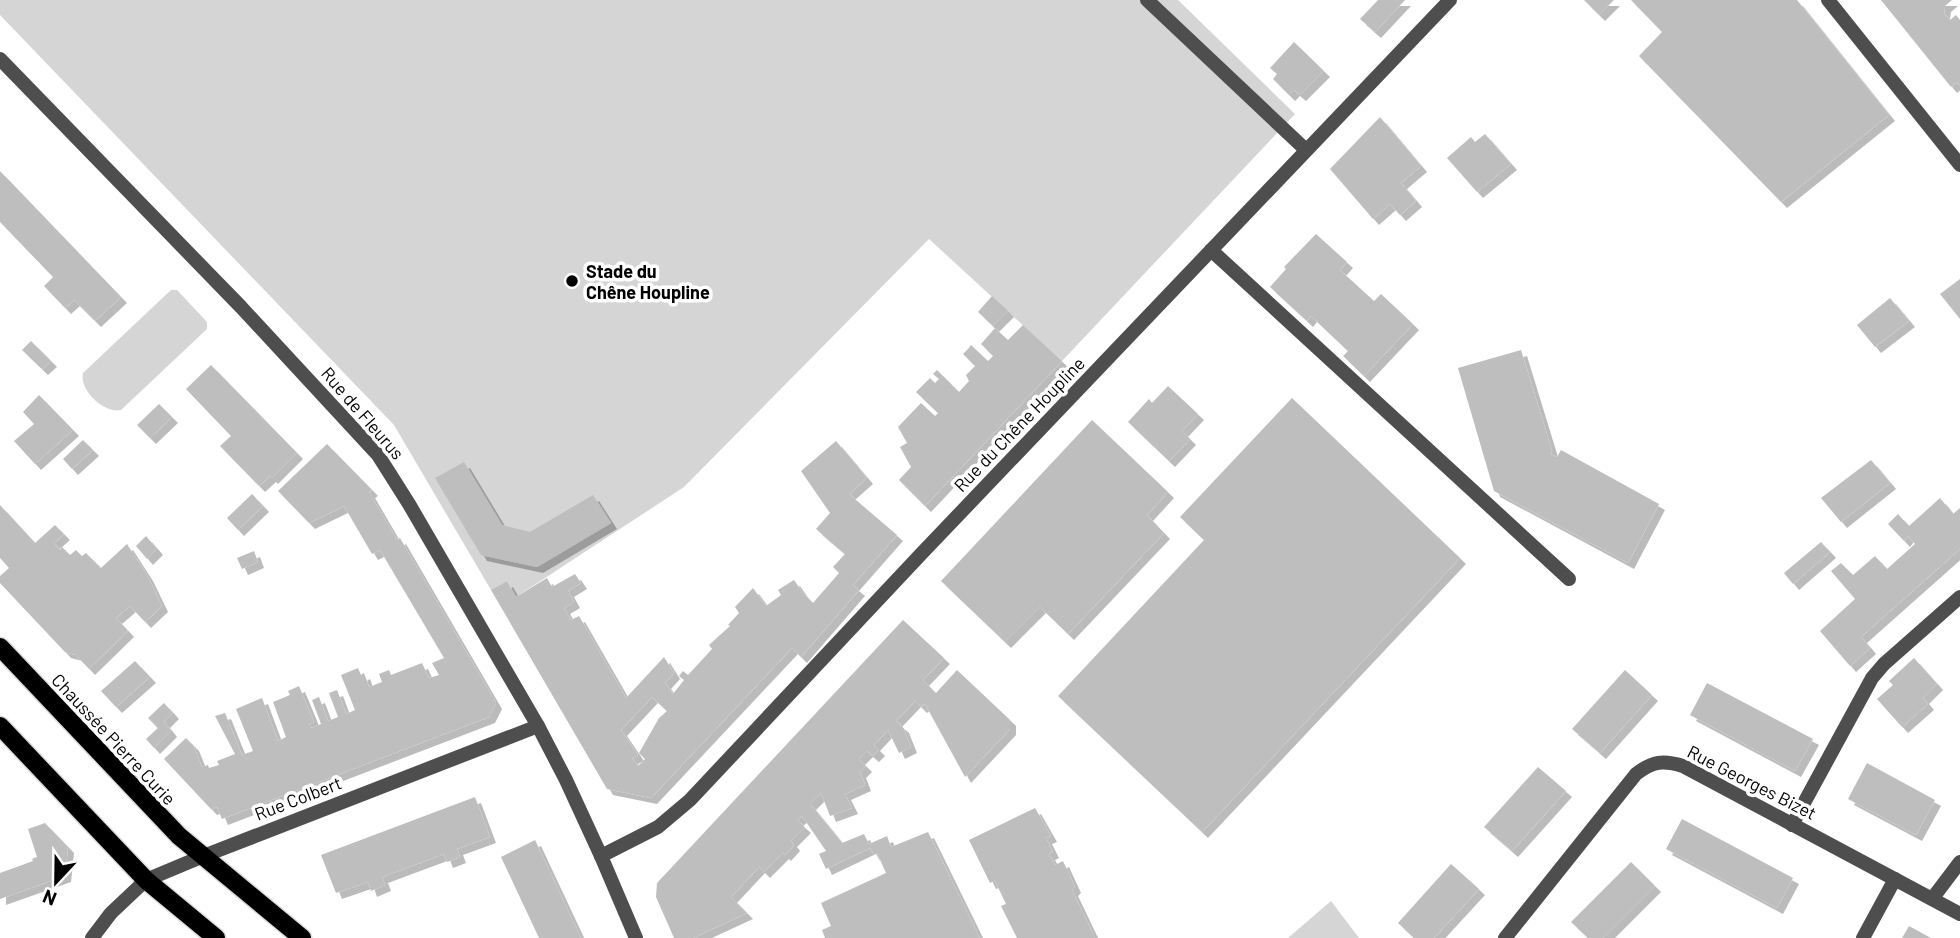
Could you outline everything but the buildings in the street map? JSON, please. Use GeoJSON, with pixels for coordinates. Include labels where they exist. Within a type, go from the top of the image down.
{"type":"FeatureCollection","features":[{"type":"Feature","properties":{"kind":"main road","name":"Chaussée Pierre Curie"},"geometry":{"type":"LineString","coordinates":[[0,647],[155,814],[201,857],[302,938]]}},
{"type":"Feature","properties":{"kind":"main road"},"geometry":{"type":"LineString","coordinates":[[0,726],[146,880],[216,938]]}},
{"type":"Feature","properties":{"kind":"street"},"geometry":{"type":"LineString","coordinates":[[1147,0],[1307,150]]}},
{"type":"Feature","properties":{"kind":"street","name":"Rue du Chêne Houpline"},"geometry":{"type":"LineString","coordinates":[[601,856],[657,827],[690,800],[1450,0]]}},
{"type":"Feature","properties":{"kind":"street"},"geometry":{"type":"LineString","coordinates":[[1828,0],[1960,165]]}},
{"type":"Feature","properties":{"kind":"street","name":"Rue de Fleurus"},"geometry":{"type":"LineString","coordinates":[[0,59],[241,307],[378,455],[538,726],[566,780],[636,938]]}},
{"type":"Feature","properties":{"kind":"street"},"geometry":{"type":"LineString","coordinates":[[1211,250],[1569,579]]}},
{"type":"Feature","properties":{"kind":"street"},"geometry":{"type":"LineString","coordinates":[[1792,825],[1872,678],[1884,664],[1960,597]]}},
{"type":"Feature","properties":{"kind":"street","name":"Rue Colbert"},"geometry":{"type":"LineString","coordinates":[[92,938],[111,913],[146,880],[538,726]]}},
{"type":"Feature","properties":{"kind":"street","name":"Rue Georges Bizet"},"geometry":{"type":"LineString","coordinates":[[1505,938],[1636,774],[1658,761],[1683,766],[1960,914]]}},
{"type":"Feature","properties":{"kind":"street"},"geometry":{"type":"LineString","coordinates":[[1932,899],[1960,862]]}},
{"type":"Feature","properties":{"kind":"street"},"geometry":{"type":"LineString","coordinates":[[1863,938],[1895,879]]}},
{"type":"Feature","properties":{"kind":"shaded area","name":"Stade du Chêne Houpline"},"geometry":{"type":"Polygon","coordinates":[[[0,0],[1178,0],[1295,114],[1062,361],[929,239],[684,487],[516,597],[507,581],[491,590],[394,425],[0,15],[0,0]]]}},
{"type":"Feature","properties":{"kind":"shaded area"},"geometry":{"type":"Polygon","coordinates":[[[171,290],[177,290],[207,322],[207,329],[121,410],[100,405],[85,387],[83,373],[171,290]]]}},
{"type":"Feature","properties":{"kind":"shaded area"},"geometry":{"type":"Polygon","coordinates":[[[1331,901],[1359,938],[1288,938],[1331,901]]]}},
{"type":"Feature","properties":{"kind":"place","name":"Stade du Chêne Houpline"},"geometry":{"type":"Point","coordinates":[572,281]}}]}
